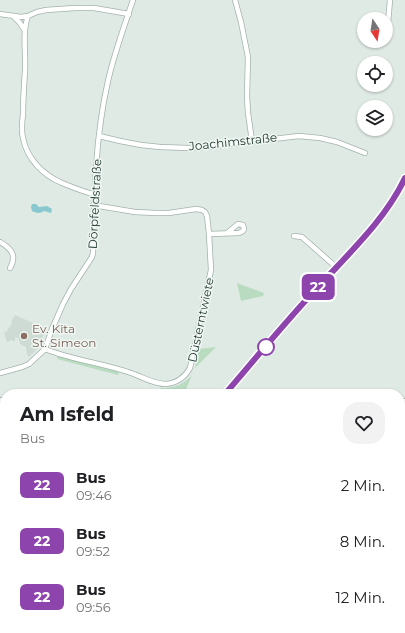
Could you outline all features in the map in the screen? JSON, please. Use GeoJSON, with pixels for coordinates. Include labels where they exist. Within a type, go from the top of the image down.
{"type":"FeatureCollection","features":[{"type":"Feature","properties":{"kind":"street","name":"Dörpfeldstraße"},"geometry":{"type":"LineString","coordinates":[[0,373],[22,368],[39,356],[45,349],[63,304],[92,257],[93,205],[102,115],[108,81],[133,0]]}},
{"type":"Feature","properties":{"kind":"street"},"geometry":{"type":"LineString","coordinates":[[235,0],[248,57],[248,113],[252,141]]}},
{"type":"Feature","properties":{"kind":"street"},"geometry":{"type":"LineString","coordinates":[[389,12],[390,0]]}},
{"type":"Feature","properties":{"kind":"street"},"geometry":{"type":"LineString","coordinates":[[0,14],[28,16],[46,10],[94,8],[129,14]]}},
{"type":"Feature","properties":{"kind":"street"},"geometry":{"type":"LineString","coordinates":[[13,16],[25,30]]}},
{"type":"Feature","properties":{"kind":"street"},"geometry":{"type":"LineString","coordinates":[[28,16],[25,22],[26,57],[22,130],[23,139],[27,150],[36,164],[53,178],[77,189],[94,194]]}},
{"type":"Feature","properties":{"kind":"street","name":"Joachimstraße"},"geometry":{"type":"LineString","coordinates":[[99,136],[120,142],[160,147],[205,147],[299,136],[320,138],[337,142],[365,153]]}},
{"type":"Feature","properties":{"kind":"street"},"geometry":{"type":"LineString","coordinates":[[230,389],[336,267],[382,217],[403,187],[405,178]]}},
{"type":"Feature","properties":{"kind":"street","name":"Düsterntwiete"},"geometry":{"type":"LineString","coordinates":[[45,349],[131,373],[162,384],[172,383],[182,378],[188,372],[192,363],[211,275],[212,264],[207,216],[202,210],[196,209],[169,213],[156,213],[135,212],[93,205]]}},
{"type":"Feature","properties":{"kind":"street"},"geometry":{"type":"LineString","coordinates":[[209,234],[227,233]]}},
{"type":"Feature","properties":{"kind":"street"},"geometry":{"type":"LineString","coordinates":[[294,236],[302,237],[336,267]]}},
{"type":"Feature","properties":{"kind":"street"},"geometry":{"type":"LineString","coordinates":[[0,242],[12,252],[14,258],[10,268]]}},
{"type":"Feature","properties":{"kind":"street"},"geometry":{"type":"LineString","coordinates":[[0,633],[15,633]]}},
{"type":"Feature","properties":{"kind":"shaded area","name":"Ev. Kita St. Simeon"},"geometry":{"type":"Polygon","coordinates":[[[15,315],[46,329],[38,348],[29,357],[26,347],[20,344],[19,339],[16,337],[15,341],[12,340],[7,342],[4,332],[7,331],[15,315]]]}},
{"type":"Feature","properties":{"kind":"green space"},"geometry":{"type":"Polygon","coordinates":[[[237,283],[264,293],[263,296],[241,301],[237,283]]]}},
{"type":"Feature","properties":{"kind":"green space"},"geometry":{"type":"Polygon","coordinates":[[[216,347],[195,368],[199,349],[216,347]]]}},
{"type":"Feature","properties":{"kind":"green space"},"geometry":{"type":"Polygon","coordinates":[[[58,356],[119,372],[118,375],[57,359],[58,356]]]}},
{"type":"Feature","properties":{"kind":"green space"},"geometry":{"type":"Polygon","coordinates":[[[192,375],[186,389],[160,388],[178,386],[192,375]]]}},
{"type":"Feature","properties":{"kind":"water"},"geometry":{"type":"Polygon","coordinates":[[[32,204],[36,204],[39,207],[47,206],[52,209],[51,213],[44,211],[38,213],[32,211],[32,204]]]}},
{"type":"Feature","properties":{"kind":"bus line","name":"22"},"geometry":{"type":"LineString","coordinates":[[229,389],[307,299],[377,222],[395,197],[405,178]]}},
{"type":"Feature","properties":{"kind":"place","name":"Ev. Kita St. Simeon"},"geometry":{"type":"Point","coordinates":[24,336]}}]}
